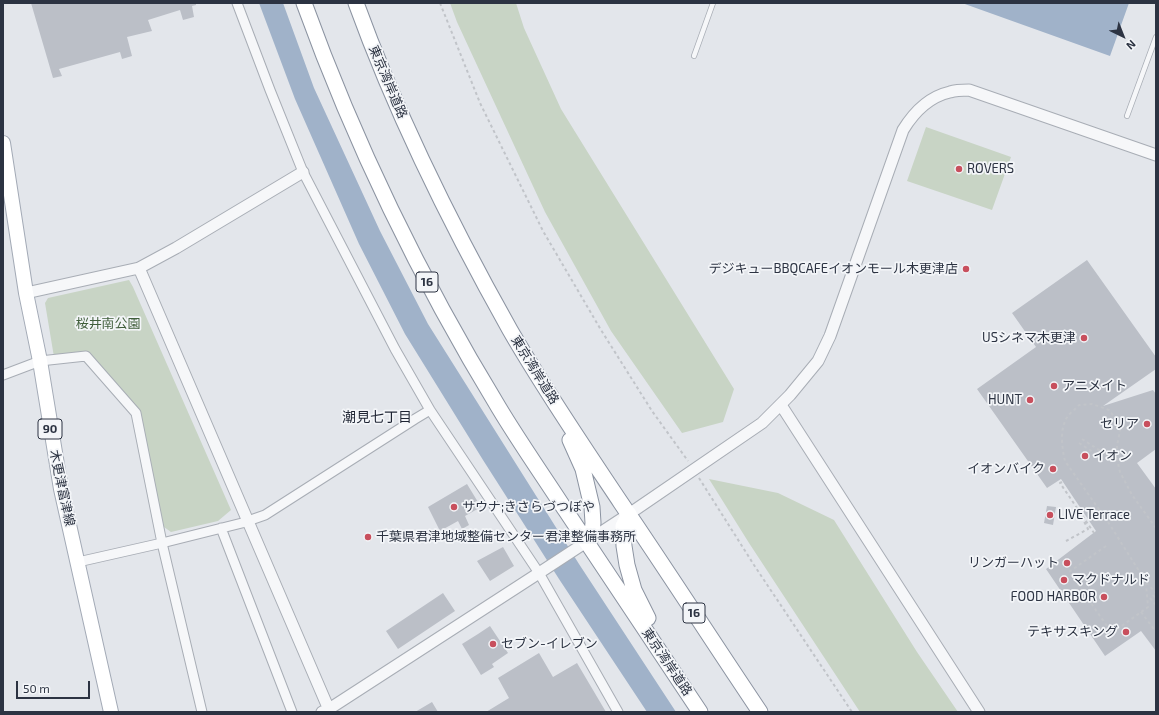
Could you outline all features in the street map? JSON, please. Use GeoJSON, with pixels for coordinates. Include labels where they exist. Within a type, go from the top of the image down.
{"type":"FeatureCollection","features":[{"type":"Feature","properties":{"kind":"highway","name":"東京湾岸道路"},"geometry":{"type":"LineString","coordinates":[[304,3],[325,61],[351,124],[395,219],[468,356],[500,410],[700,712]]}},
{"type":"Feature","properties":{"kind":"highway","name":"東京湾岸道路"},"geometry":{"type":"LineString","coordinates":[[356,3],[382,69],[425,166],[472,260],[510,330],[575,434],[760,712]]}},
{"type":"Feature","properties":{"kind":"highway"},"geometry":{"type":"LineString","coordinates":[[530,363],[569,438],[583,469],[593,516],[592,533],[587,542]]}},
{"type":"Feature","properties":{"kind":"highway"},"geometry":{"type":"LineString","coordinates":[[629,514],[624,526],[623,538],[627,565],[632,582],[642,608],[689,695]]}},
{"type":"Feature","properties":{"kind":"main road","name":"木更津富津線"},"geometry":{"type":"LineString","coordinates":[[3,143],[26,293],[40,361],[61,489],[111,712]]}},
{"type":"Feature","properties":{"kind":"street"},"geometry":{"type":"LineString","coordinates":[[237,3],[303,172],[395,349],[430,410],[540,573],[618,712]]}},
{"type":"Feature","properties":{"kind":"street"},"geometry":{"type":"LineString","coordinates":[[139,268],[248,521],[327,711],[629,514],[762,424],[782,405],[818,361],[830,336],[903,130],[918,108],[939,95],[951,91],[969,90],[1156,155]]}},
{"type":"Feature","properties":{"kind":"street"},"geometry":{"type":"LineString","coordinates":[[26,293],[139,268],[176,248],[303,172]]}},
{"type":"Feature","properties":{"kind":"street"},"geometry":{"type":"LineString","coordinates":[[3,374],[40,361],[86,356],[136,413],[162,543],[202,712]]}},
{"type":"Feature","properties":{"kind":"street"},"geometry":{"type":"LineString","coordinates":[[782,405],[979,712]]}},
{"type":"Feature","properties":{"kind":"street"},"geometry":{"type":"LineString","coordinates":[[78,562],[162,543],[248,521],[265,515],[430,410]]}},
{"type":"Feature","properties":{"kind":"street"},"geometry":{"type":"LineString","coordinates":[[221,528],[292,712]]}},
{"type":"Feature","properties":{"kind":"lane"},"geometry":{"type":"LineString","coordinates":[[694,56],[713,3]]}},
{"type":"Feature","properties":{"kind":"lane"},"geometry":{"type":"LineString","coordinates":[[1127,116],[1156,37]]}},
{"type":"Feature","properties":{"kind":"path"},"geometry":{"type":"LineString","coordinates":[[440,3],[480,103],[543,231],[600,330],[652,410],[694,470],[754,565],[852,712]]}},
{"type":"Feature","properties":{"kind":"path"},"geometry":{"type":"LineString","coordinates":[[1156,528],[1132,495],[1120,472],[1117,459],[1117,446],[1120,431],[1116,419],[1109,410],[1092,404],[1080,405],[1067,417],[1063,429],[1065,461],[1110,525],[1146,582],[1156,593]]}},
{"type":"Feature","properties":{"kind":"path"},"geometry":{"type":"LineString","coordinates":[[1082,439],[1102,452]]}},
{"type":"Feature","properties":{"kind":"path"},"geometry":{"type":"LineString","coordinates":[[1079,443],[1099,456]]}},
{"type":"Feature","properties":{"kind":"path"},"geometry":{"type":"LineString","coordinates":[[1062,482],[1060,483],[1094,532]]}},
{"type":"Feature","properties":{"kind":"path"},"geometry":{"type":"LineString","coordinates":[[1066,541],[1088,529],[1077,507]]}},
{"type":"Feature","properties":{"kind":"path"},"geometry":{"type":"LineString","coordinates":[[1106,546],[1069,572],[1112,633],[1148,607],[1146,582]]}},
{"type":"Feature","properties":{"kind":"path"},"geometry":{"type":"LineString","coordinates":[[1153,595],[1156,599]]}},
{"type":"Feature","properties":{"kind":"path"},"geometry":{"type":"LineString","coordinates":[[1150,598],[1156,605]]}},
{"type":"Feature","properties":{"kind":"path"},"geometry":{"type":"LineString","coordinates":[[1141,612],[1156,632]]}},
{"type":"Feature","properties":{"kind":"green space"},"geometry":{"type":"Polygon","coordinates":[[[450,3],[516,3],[524,28],[561,109],[734,389],[723,422],[682,433],[611,331],[545,212],[457,22],[450,3]]]}},
{"type":"Feature","properties":{"kind":"green space","name":"ROVERS"},"geometry":{"type":"Polygon","coordinates":[[[926,127],[1011,157],[992,210],[907,181],[926,127]]]}},
{"type":"Feature","properties":{"kind":"green space","name":"桜井南公園"},"geometry":{"type":"Polygon","coordinates":[[[129,280],[231,510],[218,521],[171,532],[164,527],[138,412],[86,354],[54,357],[45,303],[48,298],[129,280]]]}},
{"type":"Feature","properties":{"kind":"green space"},"geometry":{"type":"Polygon","coordinates":[[[709,479],[778,493],[834,520],[917,652],[958,712],[860,712],[749,543],[709,479]]]}},
{"type":"Feature","properties":{"kind":"water"},"geometry":{"type":"Polygon","coordinates":[[[259,3],[283,3],[314,88],[380,231],[428,324],[579,564],[676,712],[647,712],[559,579],[405,334],[359,244],[295,99],[259,3]]]}},
{"type":"Feature","properties":{"kind":"water"},"geometry":{"type":"Polygon","coordinates":[[[962,3],[1129,3],[1110,56],[962,3]]]}},
{"type":"Feature","properties":{"kind":"building"},"geometry":{"type":"Polygon","coordinates":[[[31,3],[196,3],[196,5],[192,6],[194,17],[183,20],[180,10],[148,20],[152,31],[127,37],[132,56],[122,59],[120,52],[59,69],[62,76],[53,78],[31,3]]]}},
{"type":"Feature","properties":{"kind":"building","name":"イオン"},"geometry":{"type":"Polygon","coordinates":[[[1087,260],[1156,357],[1156,369],[1103,406],[1153,390],[1156,394],[1156,449],[1137,463],[1156,489],[1156,651],[1141,631],[1105,656],[1046,569],[1096,531],[1061,479],[1047,488],[977,389],[1036,347],[1012,313],[1087,260]]]}},
{"type":"Feature","properties":{"kind":"building","name":"サウナ;きさらづつぼや"},"geometry":{"type":"Polygon","coordinates":[[[467,484],[481,507],[465,516],[469,525],[462,529],[458,521],[440,531],[428,507],[467,484]]]}},
{"type":"Feature","properties":{"kind":"building","name":"LIVE Terrace"},"geometry":{"type":"Polygon","coordinates":[[[1047,506],[1056,507],[1053,525],[1044,523],[1047,506]]]}},
{"type":"Feature","properties":{"kind":"building"},"geometry":{"type":"Polygon","coordinates":[[[503,547],[514,566],[490,581],[477,561],[503,547]]]}},
{"type":"Feature","properties":{"kind":"building"},"geometry":{"type":"Polygon","coordinates":[[[443,593],[455,611],[398,649],[386,631],[443,593]]]}},
{"type":"Feature","properties":{"kind":"building"},"geometry":{"type":"Polygon","coordinates":[[[490,626],[508,653],[492,664],[494,667],[481,675],[462,644],[490,626]]]}},
{"type":"Feature","properties":{"kind":"building"},"geometry":{"type":"Polygon","coordinates":[[[539,653],[553,677],[577,663],[606,712],[486,712],[509,698],[498,678],[539,653]]]}},
{"type":"Feature","properties":{"kind":"building"},"geometry":{"type":"Polygon","coordinates":[[[432,702],[438,712],[415,712],[432,702]]]}},
{"type":"Feature","properties":{"kind":"place","name":"ROVERS"},"geometry":{"type":"Point","coordinates":[959,169]}},
{"type":"Feature","properties":{"kind":"place","name":"デジキューBBQCAFEイオンモール木更津店"},"geometry":{"type":"Point","coordinates":[966,269]}},
{"type":"Feature","properties":{"kind":"place","name":"USシネマ木更津"},"geometry":{"type":"Point","coordinates":[1084,338]}},
{"type":"Feature","properties":{"kind":"place","name":"アニメイト"},"geometry":{"type":"Point","coordinates":[1054,386]}},
{"type":"Feature","properties":{"kind":"place","name":"HUNT"},"geometry":{"type":"Point","coordinates":[1030,400]}},
{"type":"Feature","properties":{"kind":"place","name":"セリア"},"geometry":{"type":"Point","coordinates":[1147,424]}},
{"type":"Feature","properties":{"kind":"place","name":"イオン"},"geometry":{"type":"Point","coordinates":[1085,456]}},
{"type":"Feature","properties":{"kind":"place","name":"イオンバイク"},"geometry":{"type":"Point","coordinates":[1053,469]}},
{"type":"Feature","properties":{"kind":"place","name":"サウナ;きさらづつぼや"},"geometry":{"type":"Point","coordinates":[454,507]}},
{"type":"Feature","properties":{"kind":"place","name":"LIVE Terrace"},"geometry":{"type":"Point","coordinates":[1050,515]}},
{"type":"Feature","properties":{"kind":"place","name":"千葉県君津地域整備センター君津整備事務所"},"geometry":{"type":"Point","coordinates":[368,537]}},
{"type":"Feature","properties":{"kind":"place","name":"リンガーハット"},"geometry":{"type":"Point","coordinates":[1067,563]}},
{"type":"Feature","properties":{"kind":"place","name":"マクドナルド"},"geometry":{"type":"Point","coordinates":[1064,580]}},
{"type":"Feature","properties":{"kind":"place","name":"FOOD HARBOR"},"geometry":{"type":"Point","coordinates":[1104,597]}},
{"type":"Feature","properties":{"kind":"place","name":"テキサスキング"},"geometry":{"type":"Point","coordinates":[1126,632]}},
{"type":"Feature","properties":{"kind":"place","name":"セブン-イレブン"},"geometry":{"type":"Point","coordinates":[493,644]}},
{"type":"Feature","properties":{"kind":"district","name":"潮見七丁目"},"geometry":{"type":"Point","coordinates":[377,417]}}]}
